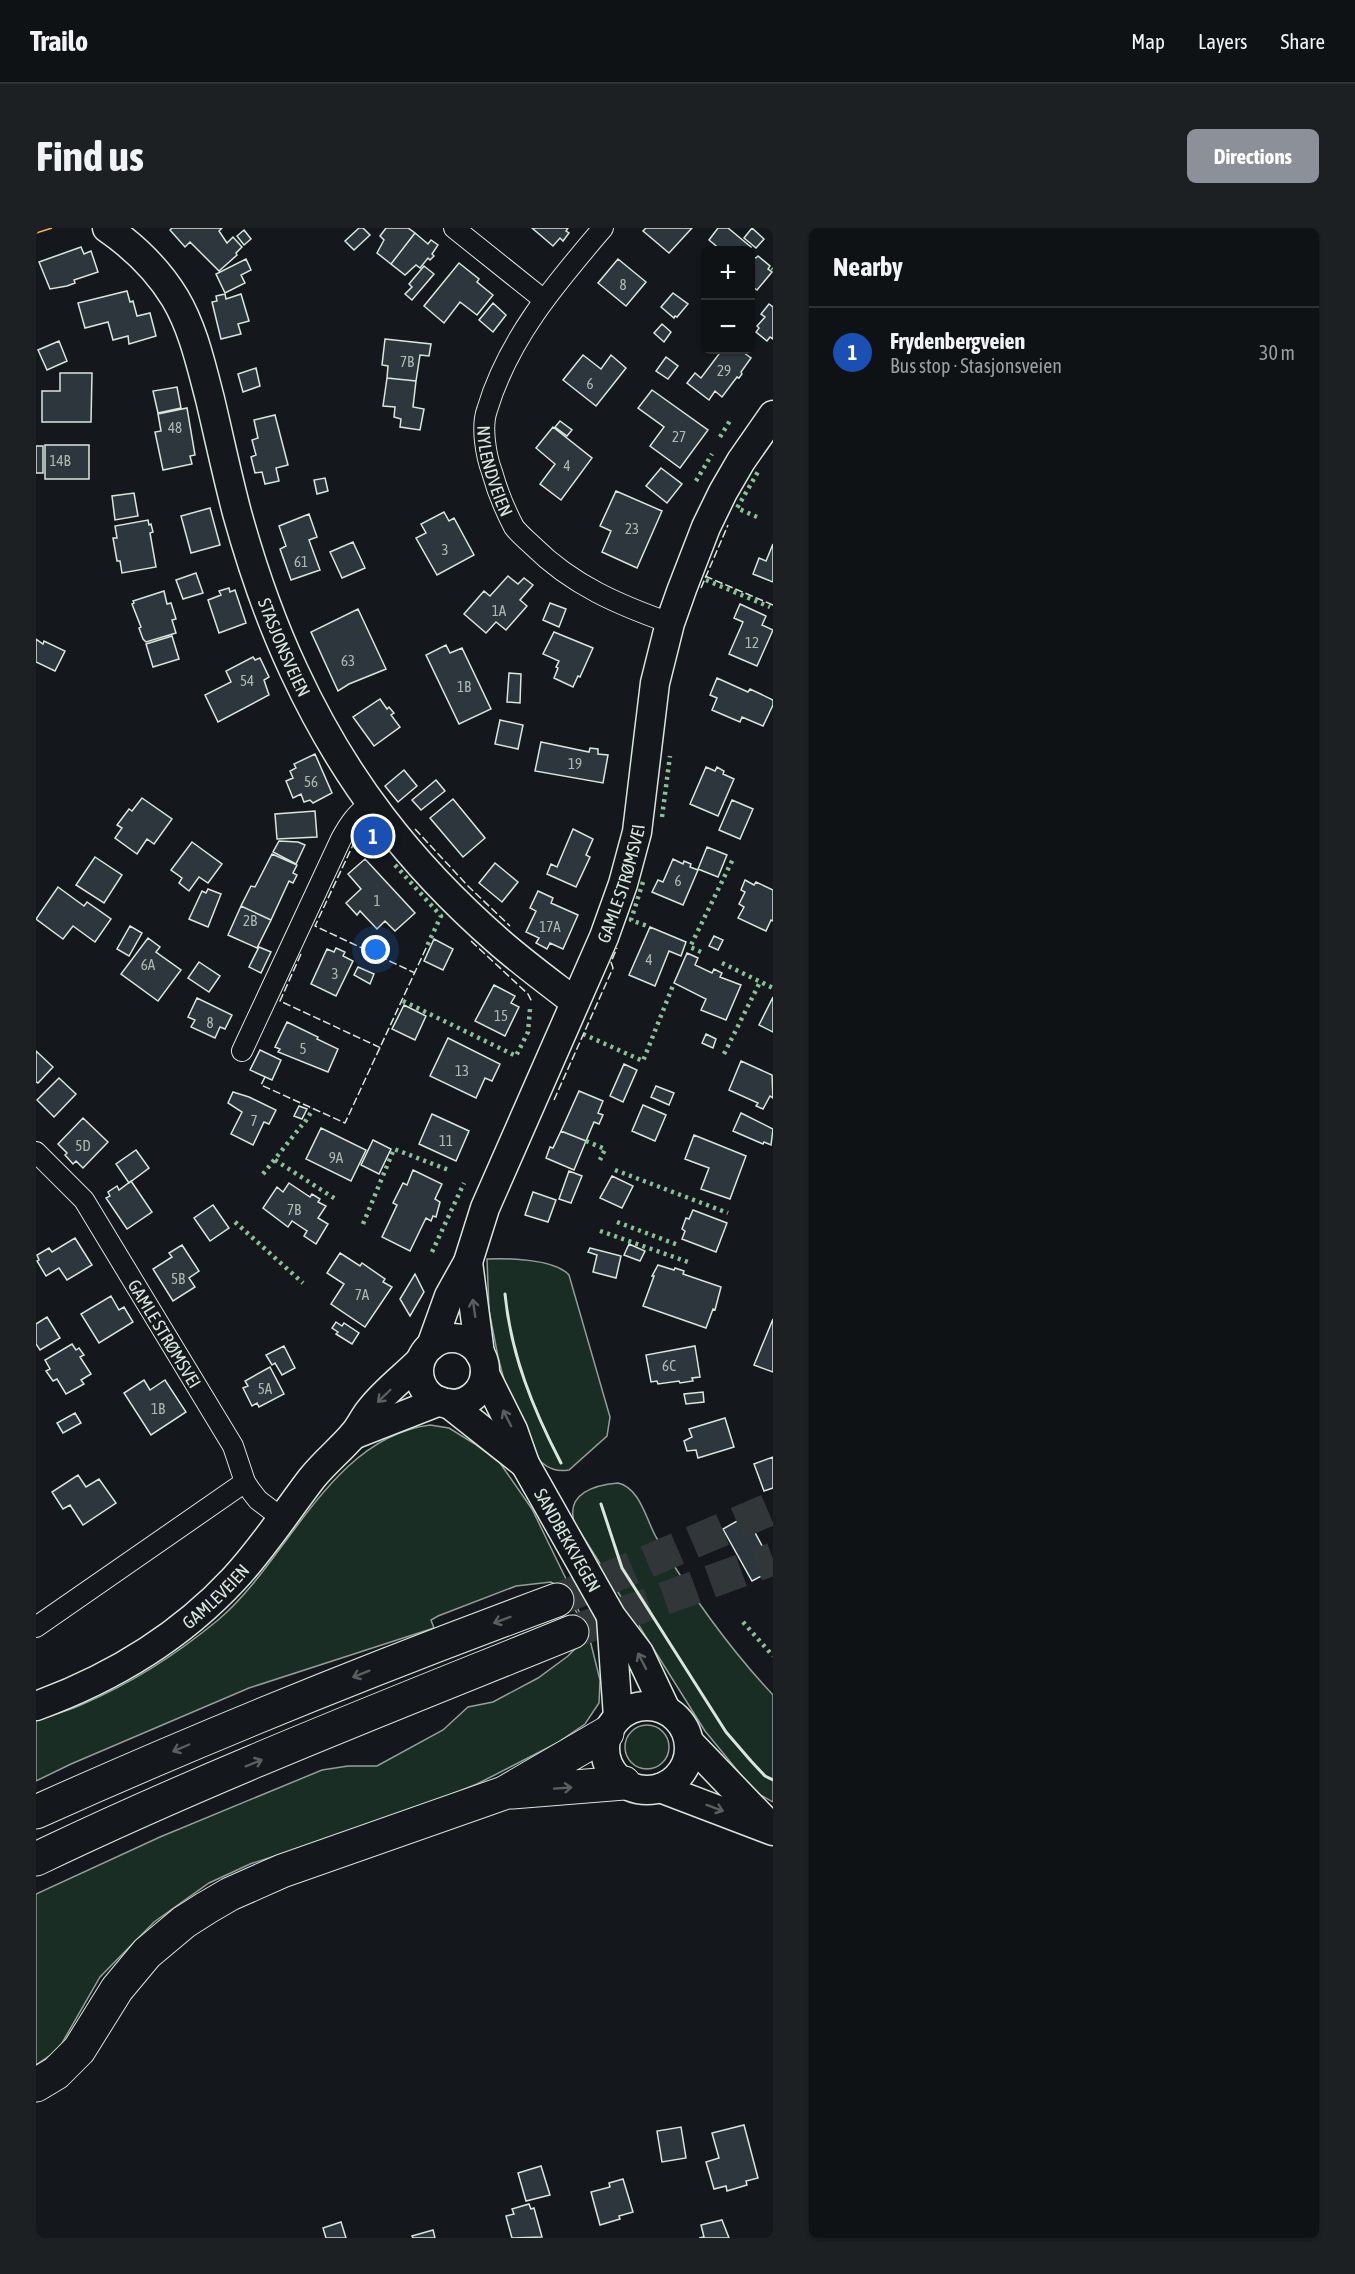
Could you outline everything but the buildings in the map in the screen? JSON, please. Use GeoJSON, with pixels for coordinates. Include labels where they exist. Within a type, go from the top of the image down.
{"type":"FeatureCollection","features":[{"type":"Feature","properties":{"kind":"highway"},"geometry":{"type":"LineString","coordinates":[[36,1812],[185,1747],[416,1652],[556,1600]]}},
{"type":"Feature","properties":{"kind":"highway"},"geometry":{"type":"LineString","coordinates":[[36,1859],[202,1784],[572,1632]]}},
{"type":"Feature","properties":{"kind":"highway"},"geometry":{"type":"LineString","coordinates":[[36,2085],[56,2073],[79,2050],[117,1989],[147,1953],[184,1922],[206,1908],[230,1894],[282,1871],[504,1793],[612,1725]]}},
{"type":"Feature","properties":{"kind":"highway"},"geometry":{"type":"LineString","coordinates":[[504,1793],[624,1783]]}},
{"type":"Feature","properties":{"kind":"highway"},"geometry":{"type":"LineString","coordinates":[[36,1872],[103,1827]]}},
{"type":"Feature","properties":{"kind":"main road","name":"STASJONSVEIEN"},"geometry":{"type":"LineString","coordinates":[[106,228],[133,248],[163,281],[185,318],[205,379],[238,514],[266,606],[310,703],[370,804],[403,846],[465,910],[500,943],[575,1002]]}},
{"type":"Feature","properties":{"kind":"main road","name":"GAMLE STRØMSVEI"},"geometry":{"type":"LineString","coordinates":[[426,1354],[449,1296],[468,1262],[485,1208],[604,937],[631,860],[640,809],[655,683],[670,623],[692,561],[715,509],[741,461],[773,415]]}},
{"type":"Feature","properties":{"kind":"main road"},"geometry":{"type":"LineString","coordinates":[[468,1262],[482,1364],[482,1384],[476,1393],[458,1403],[444,1402],[431,1396],[421,1381],[426,1354],[439,1341],[458,1338],[467,1341],[482,1364]]}},
{"type":"Feature","properties":{"kind":"main road","name":"GAMLEVEIEN"},"geometry":{"type":"LineString","coordinates":[[36,1706],[98,1680],[156,1646],[180,1628],[233,1580],[320,1469],[353,1435],[371,1408],[426,1354]]}},
{"type":"Feature","properties":{"kind":"main road","name":"SANDBEKKVEGEN"},"geometry":{"type":"LineString","coordinates":[[482,1364],[513,1430],[525,1464],[611,1616],[639,1653],[666,1710]]}},
{"type":"Feature","properties":{"kind":"main road","name":"GAMLEVEIEN"},"geometry":{"type":"LineString","coordinates":[[353,1435],[444,1402]]}},
{"type":"Feature","properties":{"kind":"main road","name":"SANDBEKKVEGEN"},"geometry":{"type":"LineString","coordinates":[[444,1402],[525,1464]]}},
{"type":"Feature","properties":{"kind":"main road","name":"SANDBEKKVEGEN"},"geometry":{"type":"LineString","coordinates":[[611,1616],[612,1725]]}},
{"type":"Feature","properties":{"kind":"main road"},"geometry":{"type":"LineString","coordinates":[[689,1742],[689,1754],[680,1775],[660,1788],[648,1790],[624,1783],[613,1773],[607,1761],[605,1747],[612,1725],[628,1709],[654,1706],[666,1710],[681,1723],[689,1742],[773,1830]]}},
{"type":"Feature","properties":{"kind":"main road"},"geometry":{"type":"LineString","coordinates":[[660,1788],[773,1830]]}},
{"type":"Feature","properties":{"kind":"street"},"geometry":{"type":"LineString","coordinates":[[454,228],[544,300]]}},
{"type":"Feature","properties":{"kind":"street","name":"NYLENDVEIEN"},"geometry":{"type":"LineString","coordinates":[[603,228],[544,300],[507,357],[486,412],[486,455],[515,528],[545,558],[591,591],[619,605],[670,623]]}},
{"type":"Feature","properties":{"kind":"street"},"geometry":{"type":"LineString","coordinates":[[242,1051],[341,839],[351,822],[370,804]]}},
{"type":"Feature","properties":{"kind":"street","name":"GAMLE STRØMSVEI"},"geometry":{"type":"LineString","coordinates":[[36,1152],[84,1200],[233,1446],[245,1482],[258,1500],[283,1519]]}},
{"type":"Feature","properties":{"kind":"street"},"geometry":{"type":"LineString","coordinates":[[36,1627],[245,1482]]}},
{"type":"Feature","properties":{"kind":"green space"},"geometry":{"type":"Polygon","coordinates":[[[487,1259],[518,1259],[542,1263],[569,1275],[610,1417],[607,1436],[569,1470],[553,1469],[540,1461],[506,1387],[489,1310],[487,1259]]]}},
{"type":"Feature","properties":{"kind":"green space"},"geometry":{"type":"Polygon","coordinates":[[[430,1425],[449,1428],[500,1463],[532,1509],[568,1583],[590,1640],[600,1680],[599,1703],[585,1724],[557,1743],[477,1784],[399,1816],[250,1864],[209,1883],[154,1922],[100,1977],[58,2050],[36,2065],[36,1894],[160,1837],[322,1770],[348,1766],[377,1766],[443,1730],[468,1707],[493,1702],[538,1678],[580,1644],[581,1621],[565,1590],[551,1582],[516,1586],[438,1616],[431,1620],[434,1628],[249,1688],[36,1781],[36,1720],[72,1709],[101,1696],[154,1667],[186,1645],[218,1620],[243,1595],[337,1477],[365,1453],[395,1435],[430,1425]]]}},
{"type":"Feature","properties":{"kind":"green space"},"geometry":{"type":"Polygon","coordinates":[[[618,1483],[632,1491],[642,1505],[656,1537],[682,1579],[725,1639],[773,1695],[773,1802],[755,1792],[705,1731],[574,1522],[574,1504],[578,1497],[600,1486],[618,1483]]]}},
{"type":"Feature","properties":{"kind":"green space"},"geometry":{"type":"Polygon","coordinates":[[[647,1725],[662,1732],[669,1747],[662,1762],[647,1769],[632,1762],[625,1747],[632,1732],[647,1725]]]}},
{"type":"Feature","properties":{"kind":"tunnel"},"geometry":{"type":"LineString","coordinates":[[557,1600],[773,1508]]}},
{"type":"Feature","properties":{"kind":"tunnel"},"geometry":{"type":"LineString","coordinates":[[572,1632],[773,1559]]}},
{"type":"Feature","properties":{"kind":"hedge"},"geometry":{"type":"LineString","coordinates":[[720,437],[731,419]]}},
{"type":"Feature","properties":{"kind":"hedge"},"geometry":{"type":"LineString","coordinates":[[696,481],[712,454]]}},
{"type":"Feature","properties":{"kind":"hedge"},"geometry":{"type":"LineString","coordinates":[[757,517],[737,508],[759,470]]}},
{"type":"Feature","properties":{"kind":"hedge"},"geometry":{"type":"LineString","coordinates":[[706,580],[770,607]]}},
{"type":"Feature","properties":{"kind":"hedge"},"geometry":{"type":"LineString","coordinates":[[662,817],[670,756]]}},
{"type":"Feature","properties":{"kind":"hedge"},"geometry":{"type":"LineString","coordinates":[[701,952],[690,947],[733,859]]}},
{"type":"Feature","properties":{"kind":"hedge"},"geometry":{"type":"LineString","coordinates":[[395,865],[441,916],[427,946]]}},
{"type":"Feature","properties":{"kind":"hedge"},"geometry":{"type":"LineString","coordinates":[[643,882],[631,920],[650,927]]}},
{"type":"Feature","properties":{"kind":"hedge"},"geometry":{"type":"LineString","coordinates":[[722,963],[773,988]]}},
{"type":"Feature","properties":{"kind":"hedge"},"geometry":{"type":"LineString","coordinates":[[724,1054],[760,982]]}},
{"type":"Feature","properties":{"kind":"hedge"},"geometry":{"type":"LineString","coordinates":[[583,1034],[643,1061],[674,983]]}},
{"type":"Feature","properties":{"kind":"hedge"},"geometry":{"type":"LineString","coordinates":[[403,1001],[516,1056],[528,1032],[530,1009]]}},
{"type":"Feature","properties":{"kind":"hedge"},"geometry":{"type":"LineString","coordinates":[[305,1122],[313,1109]]}},
{"type":"Feature","properties":{"kind":"hedge"},"geometry":{"type":"LineString","coordinates":[[263,1174],[302,1125]]}},
{"type":"Feature","properties":{"kind":"hedge"},"geometry":{"type":"LineString","coordinates":[[586,1141],[605,1149],[600,1160]]}},
{"type":"Feature","properties":{"kind":"hedge"},"geometry":{"type":"LineString","coordinates":[[363,1224],[394,1149],[451,1171]]}},
{"type":"Feature","properties":{"kind":"hedge"},"geometry":{"type":"LineString","coordinates":[[275,1160],[337,1200]]}},
{"type":"Feature","properties":{"kind":"hedge"},"geometry":{"type":"LineString","coordinates":[[615,1170],[728,1213]]}},
{"type":"Feature","properties":{"kind":"hedge"},"geometry":{"type":"LineString","coordinates":[[432,1252],[464,1183]]}},
{"type":"Feature","properties":{"kind":"hedge"},"geometry":{"type":"LineString","coordinates":[[235,1222],[303,1283]]}},
{"type":"Feature","properties":{"kind":"hedge"},"geometry":{"type":"LineString","coordinates":[[617,1222],[678,1245]]}},
{"type":"Feature","properties":{"kind":"hedge"},"geometry":{"type":"LineString","coordinates":[[600,1231],[691,1263]]}},
{"type":"Feature","properties":{"kind":"hedge"},"geometry":{"type":"LineString","coordinates":[[743,1622],[773,1656]]}},
{"type":"Feature","properties":{"kind":"fence"},"geometry":{"type":"LineString","coordinates":[[701,588],[728,525]]}},
{"type":"Feature","properties":{"kind":"fence"},"geometry":{"type":"LineString","coordinates":[[705,576],[773,605]]}},
{"type":"Feature","properties":{"kind":"fence"},"geometry":{"type":"LineString","coordinates":[[415,829],[468,886],[510,926]]}},
{"type":"Feature","properties":{"kind":"fence"},"geometry":{"type":"LineString","coordinates":[[376,842],[370,838],[364,838],[353,845],[315,926],[415,973]]}},
{"type":"Feature","properties":{"kind":"fence"},"geometry":{"type":"LineString","coordinates":[[471,941],[528,994],[532,1002]]}},
{"type":"Feature","properties":{"kind":"fence"},"geometry":{"type":"LineString","coordinates":[[265,1077],[261,1085],[345,1123],[427,946]]}},
{"type":"Feature","properties":{"kind":"fence"},"geometry":{"type":"LineString","coordinates":[[554,1100],[613,968],[611,962],[617,948]]}},
{"type":"Feature","properties":{"kind":"fence"},"geometry":{"type":"LineString","coordinates":[[301,954],[280,1001],[381,1048]]}},
{"type":"Feature","properties":{"kind":"wall"},"geometry":{"type":"LineString","coordinates":[[505,1294],[512,1339],[518,1360],[541,1422],[561,1463]]}},
{"type":"Feature","properties":{"kind":"wall"},"geometry":{"type":"LineString","coordinates":[[601,1504],[622,1568],[726,1732],[765,1776],[773,1780]]}},
{"type":"Feature","properties":{"kind":"power"},"geometry":{"type":"LineString","coordinates":[[36,233],[52,228]]}},
{"type":"Feature","properties":{"kind":"place","name":"Frydenbergveien"},"geometry":{"type":"Point","coordinates":[373,836]}}]}
